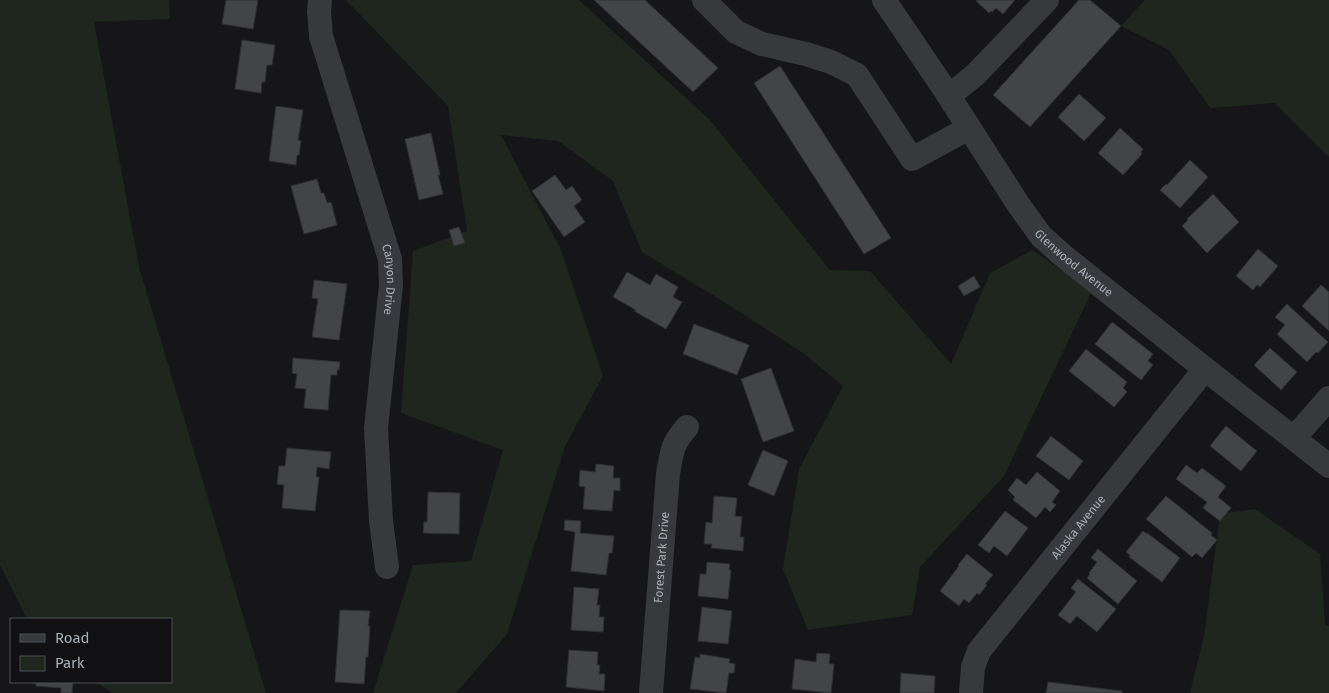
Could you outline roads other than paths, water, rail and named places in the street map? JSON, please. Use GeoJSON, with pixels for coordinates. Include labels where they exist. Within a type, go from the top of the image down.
{"type":"FeatureCollection","features":[{"type":"Feature","properties":{"kind":"street","name":"Canyon Drive"},"geometry":{"type":"LineString","coordinates":[[320,0],[321,36],[390,259],[391,285],[376,428],[387,568]]}},
{"type":"Feature","properties":{"kind":"street"},"geometry":{"type":"LineString","coordinates":[[704,0],[736,32],[762,44],[831,62],[857,75],[912,159],[969,128]]}},
{"type":"Feature","properties":{"kind":"street","name":"Glenwood Avenue"},"geometry":{"type":"LineString","coordinates":[[884,0],[1041,236],[1061,254],[1329,466]]}},
{"type":"Feature","properties":{"kind":"street"},"geometry":{"type":"LineString","coordinates":[[949,96],[975,75],[1047,0]]}},
{"type":"Feature","properties":{"kind":"street","name":"Alaska Avenue"},"geometry":{"type":"LineString","coordinates":[[970,693],[973,667],[979,651],[1205,369]]}},
{"type":"Feature","properties":{"kind":"street"},"geometry":{"type":"LineString","coordinates":[[1294,438],[1329,398]]}},
{"type":"Feature","properties":{"kind":"street","name":"Forest Park Drive"},"geometry":{"type":"LineString","coordinates":[[651,693],[668,474],[672,448],[678,437],[687,427]]}}]}
